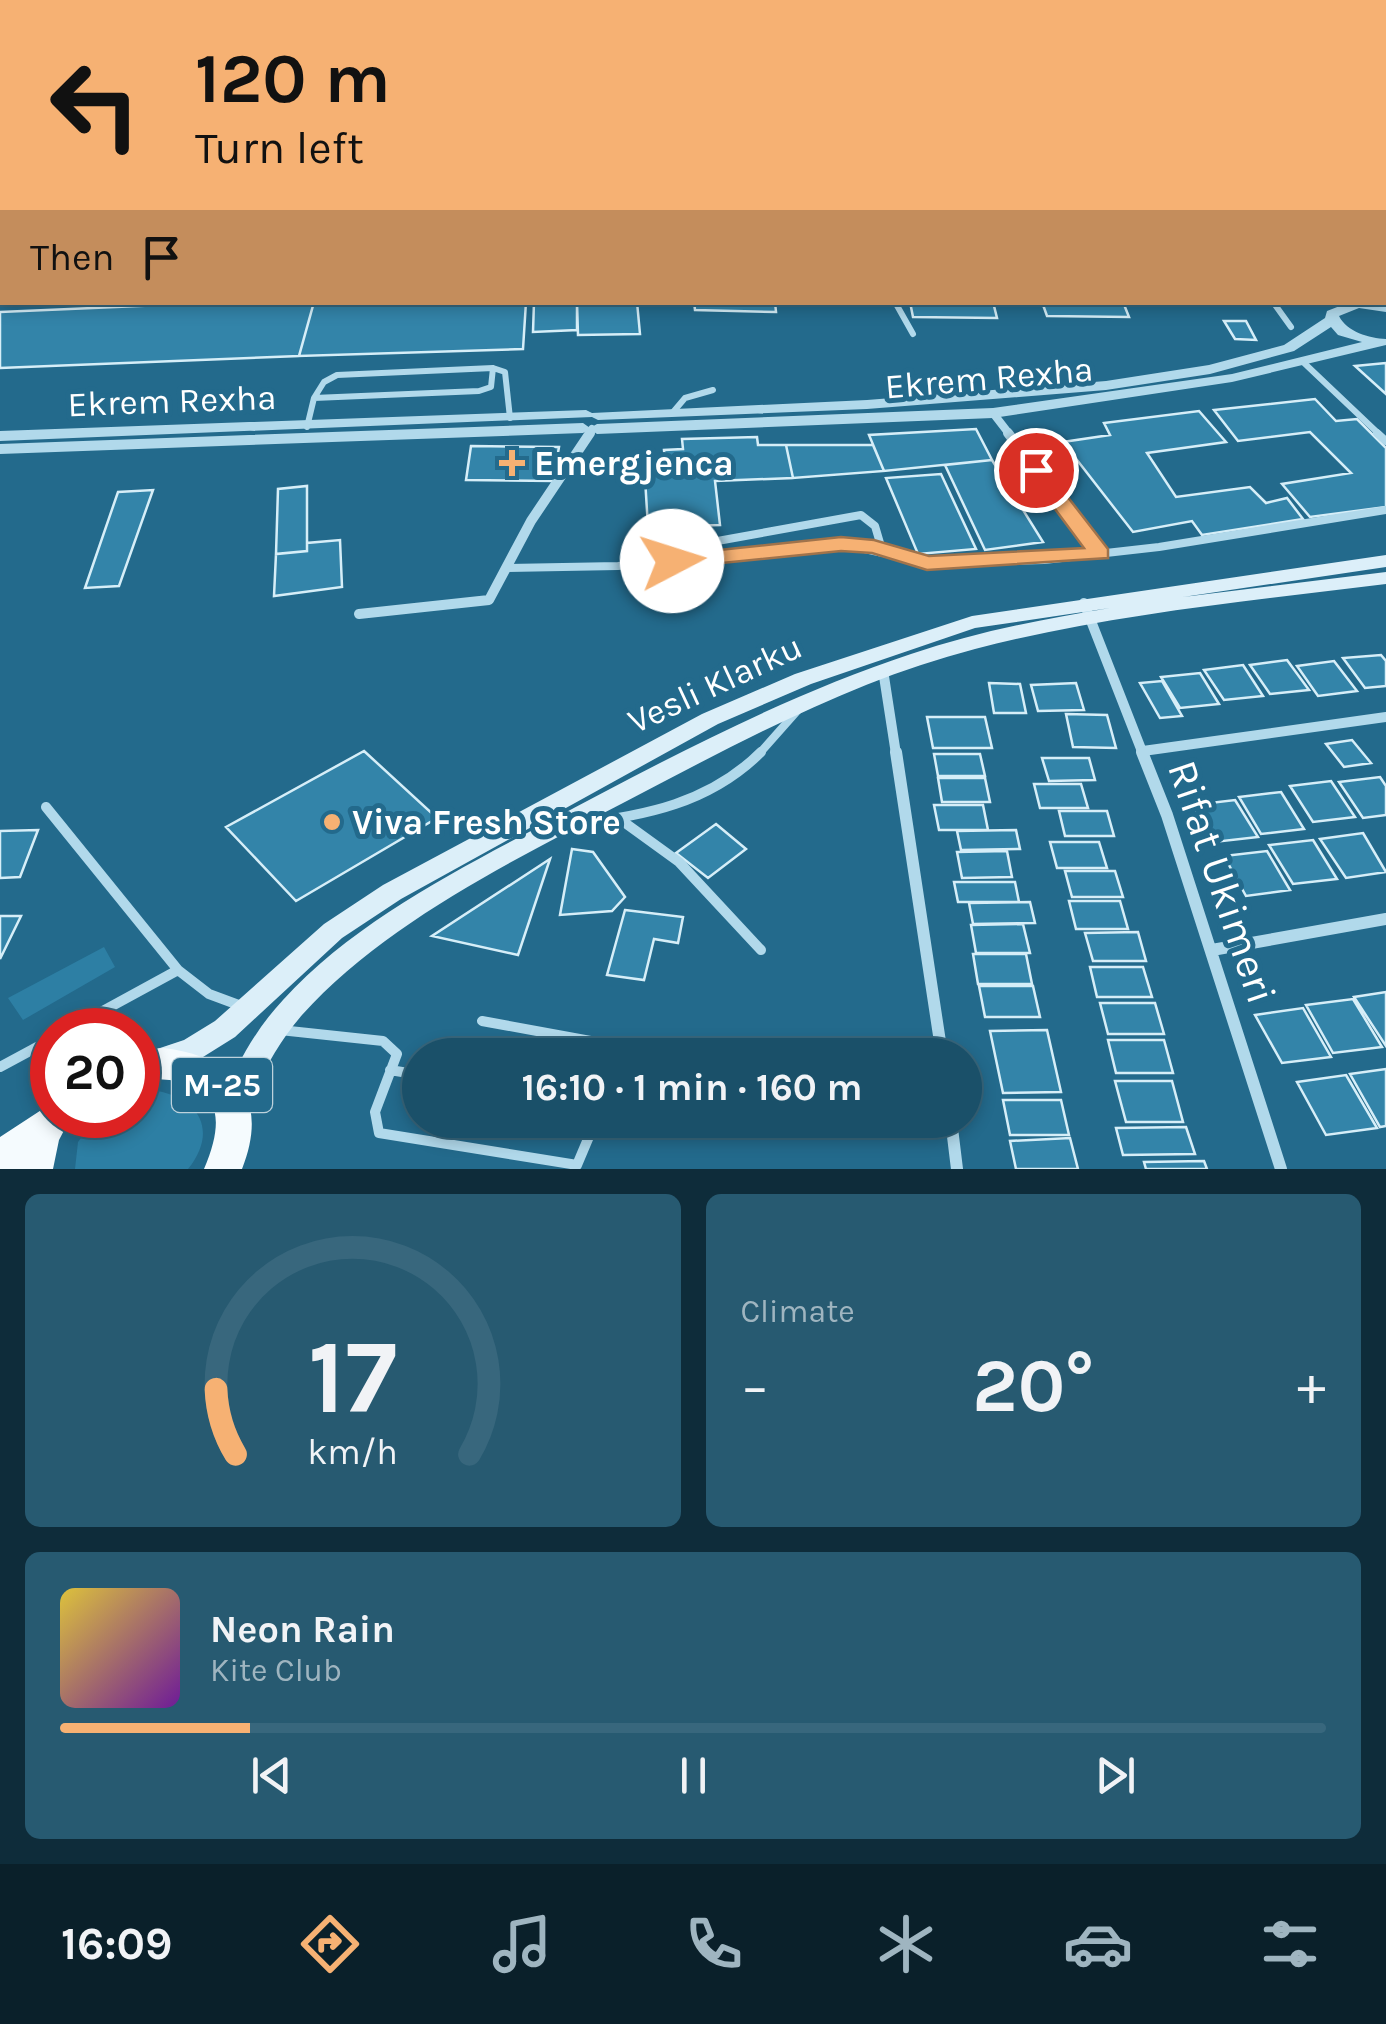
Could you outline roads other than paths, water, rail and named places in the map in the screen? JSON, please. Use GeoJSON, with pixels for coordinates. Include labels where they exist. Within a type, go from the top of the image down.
{"type":"FeatureCollection","features":[{"type":"Feature","properties":{"kind":"main road","name":"Vesli Klarku"},"geometry":{"type":"LineString","coordinates":[[234,1103],[254,1052],[272,1029],[323,982],[418,906],[736,732],[883,670],[1088,611],[1386,560]]}},
{"type":"Feature","properties":{"kind":"main road","name":"Vesli Klarku"},"geometry":{"type":"LineString","coordinates":[[160,1058],[193,1048],[248,1009],[334,932],[392,892],[710,719],[803,679],[972,622],[1386,578]]}},
{"type":"Feature","properties":{"kind":"main road","name":"M-25"},"geometry":{"type":"LineString","coordinates":[[160,1063],[179,1062],[203,1070],[222,1084],[234,1103],[238,1126],[233,1152],[223,1169]]}},
{"type":"Feature","properties":{"kind":"main road"},"geometry":{"type":"LineString","coordinates":[[0,1158],[30,1135]]}},
{"type":"Feature","properties":{"kind":"main road"},"geometry":{"type":"LineString","coordinates":[[34,1169],[42,1138]]}},
{"type":"Feature","properties":{"kind":"street","name":"Ekrem Rexha"},"geometry":{"type":"LineString","coordinates":[[0,436],[510,418],[591,423],[674,412],[978,401],[1256,360],[1320,334],[1332,320],[1332,314],[1346,306],[1386,308]]}},
{"type":"Feature","properties":{"kind":"street","name":"Ekrem Rexha"},"geometry":{"type":"LineString","coordinates":[[1332,320],[1343,332],[1383,342]]}},
{"type":"Feature","properties":{"kind":"street","name":"Ekrem Rexha"},"geometry":{"type":"LineString","coordinates":[[0,449],[591,423],[993,413],[1194,386],[1383,342]]}},
{"type":"Feature","properties":{"kind":"street"},"geometry":{"type":"LineString","coordinates":[[993,413],[1100,554]]}},
{"type":"Feature","properties":{"kind":"street"},"geometry":{"type":"LineString","coordinates":[[359,614],[489,600],[531,521],[591,423]]}},
{"type":"Feature","properties":{"kind":"street","name":"Rifat Ukimeri"},"geometry":{"type":"LineString","coordinates":[[1088,611],[1144,751],[1281,1169]]}},
{"type":"Feature","properties":{"kind":"street"},"geometry":{"type":"LineString","coordinates":[[883,670],[939,1038]]}},
{"type":"Feature","properties":{"kind":"street"},"geometry":{"type":"LineString","coordinates":[[1144,751],[1386,716]]}},
{"type":"Feature","properties":{"kind":"street"},"geometry":{"type":"LineString","coordinates":[[1212,950],[1386,919]]}},
{"type":"Feature","properties":{"kind":"street"},"geometry":{"type":"LineString","coordinates":[[954,1138],[958,1169]]}},
{"type":"Feature","properties":{"kind":"lane"},"geometry":{"type":"LineString","coordinates":[[897,305],[913,334]]}},
{"type":"Feature","properties":{"kind":"lane"},"geometry":{"type":"LineString","coordinates":[[1276,305],[1291,326]]}},
{"type":"Feature","properties":{"kind":"lane"},"geometry":{"type":"LineString","coordinates":[[1302,361],[1386,441]]}},
{"type":"Feature","properties":{"kind":"lane"},"geometry":{"type":"LineString","coordinates":[[314,398],[479,391],[491,387],[494,368]]}},
{"type":"Feature","properties":{"kind":"lane"},"geometry":{"type":"LineString","coordinates":[[307,427],[314,398],[324,382],[337,375],[494,368],[505,372],[510,418]]}},
{"type":"Feature","properties":{"kind":"lane"},"geometry":{"type":"LineString","coordinates":[[674,412],[684,398],[713,390]]}},
{"type":"Feature","properties":{"kind":"lane"},"geometry":{"type":"LineString","coordinates":[[508,568],[672,561],[841,544],[874,546],[927,563],[1100,554],[1386,510]]}},
{"type":"Feature","properties":{"kind":"lane"},"geometry":{"type":"LineString","coordinates":[[672,561],[712,542],[861,515],[870,518],[880,534],[880,542],[874,546]]}},
{"type":"Feature","properties":{"kind":"lane"},"geometry":{"type":"LineString","coordinates":[[561,826],[621,820],[683,806],[717,790],[777,738],[804,702]]}},
{"type":"Feature","properties":{"kind":"lane"},"geometry":{"type":"LineString","coordinates":[[46,806],[178,970],[209,994],[248,1009]]}},
{"type":"Feature","properties":{"kind":"lane"},"geometry":{"type":"LineString","coordinates":[[621,820],[656,840],[686,865],[761,950]]}},
{"type":"Feature","properties":{"kind":"lane"},"geometry":{"type":"LineString","coordinates":[[108,1008],[178,970]]}},
{"type":"Feature","properties":{"kind":"lane"},"geometry":{"type":"LineString","coordinates":[[482,1021],[559,1038]]}},
{"type":"Feature","properties":{"kind":"lane"},"geometry":{"type":"LineString","coordinates":[[272,1029],[383,1041],[396,1054],[375,1112],[379,1133],[402,1137]]}},
{"type":"Feature","properties":{"kind":"lane"},"geometry":{"type":"LineString","coordinates":[[0,1068],[30,1051]]}},
{"type":"Feature","properties":{"kind":"lane"},"geometry":{"type":"LineString","coordinates":[[390,1070],[402,1072]]}},
{"type":"Feature","properties":{"kind":"lane"},"geometry":{"type":"LineString","coordinates":[[411,1138],[577,1164],[588,1138]]}},
{"type":"Feature","properties":{"kind":"place","name":"Emergjenca"},"geometry":{"type":"Point","coordinates":[512,463]}},
{"type":"Feature","properties":{"kind":"place","name":"Viva Fresh Store"},"geometry":{"type":"Point","coordinates":[332,822]}}]}
